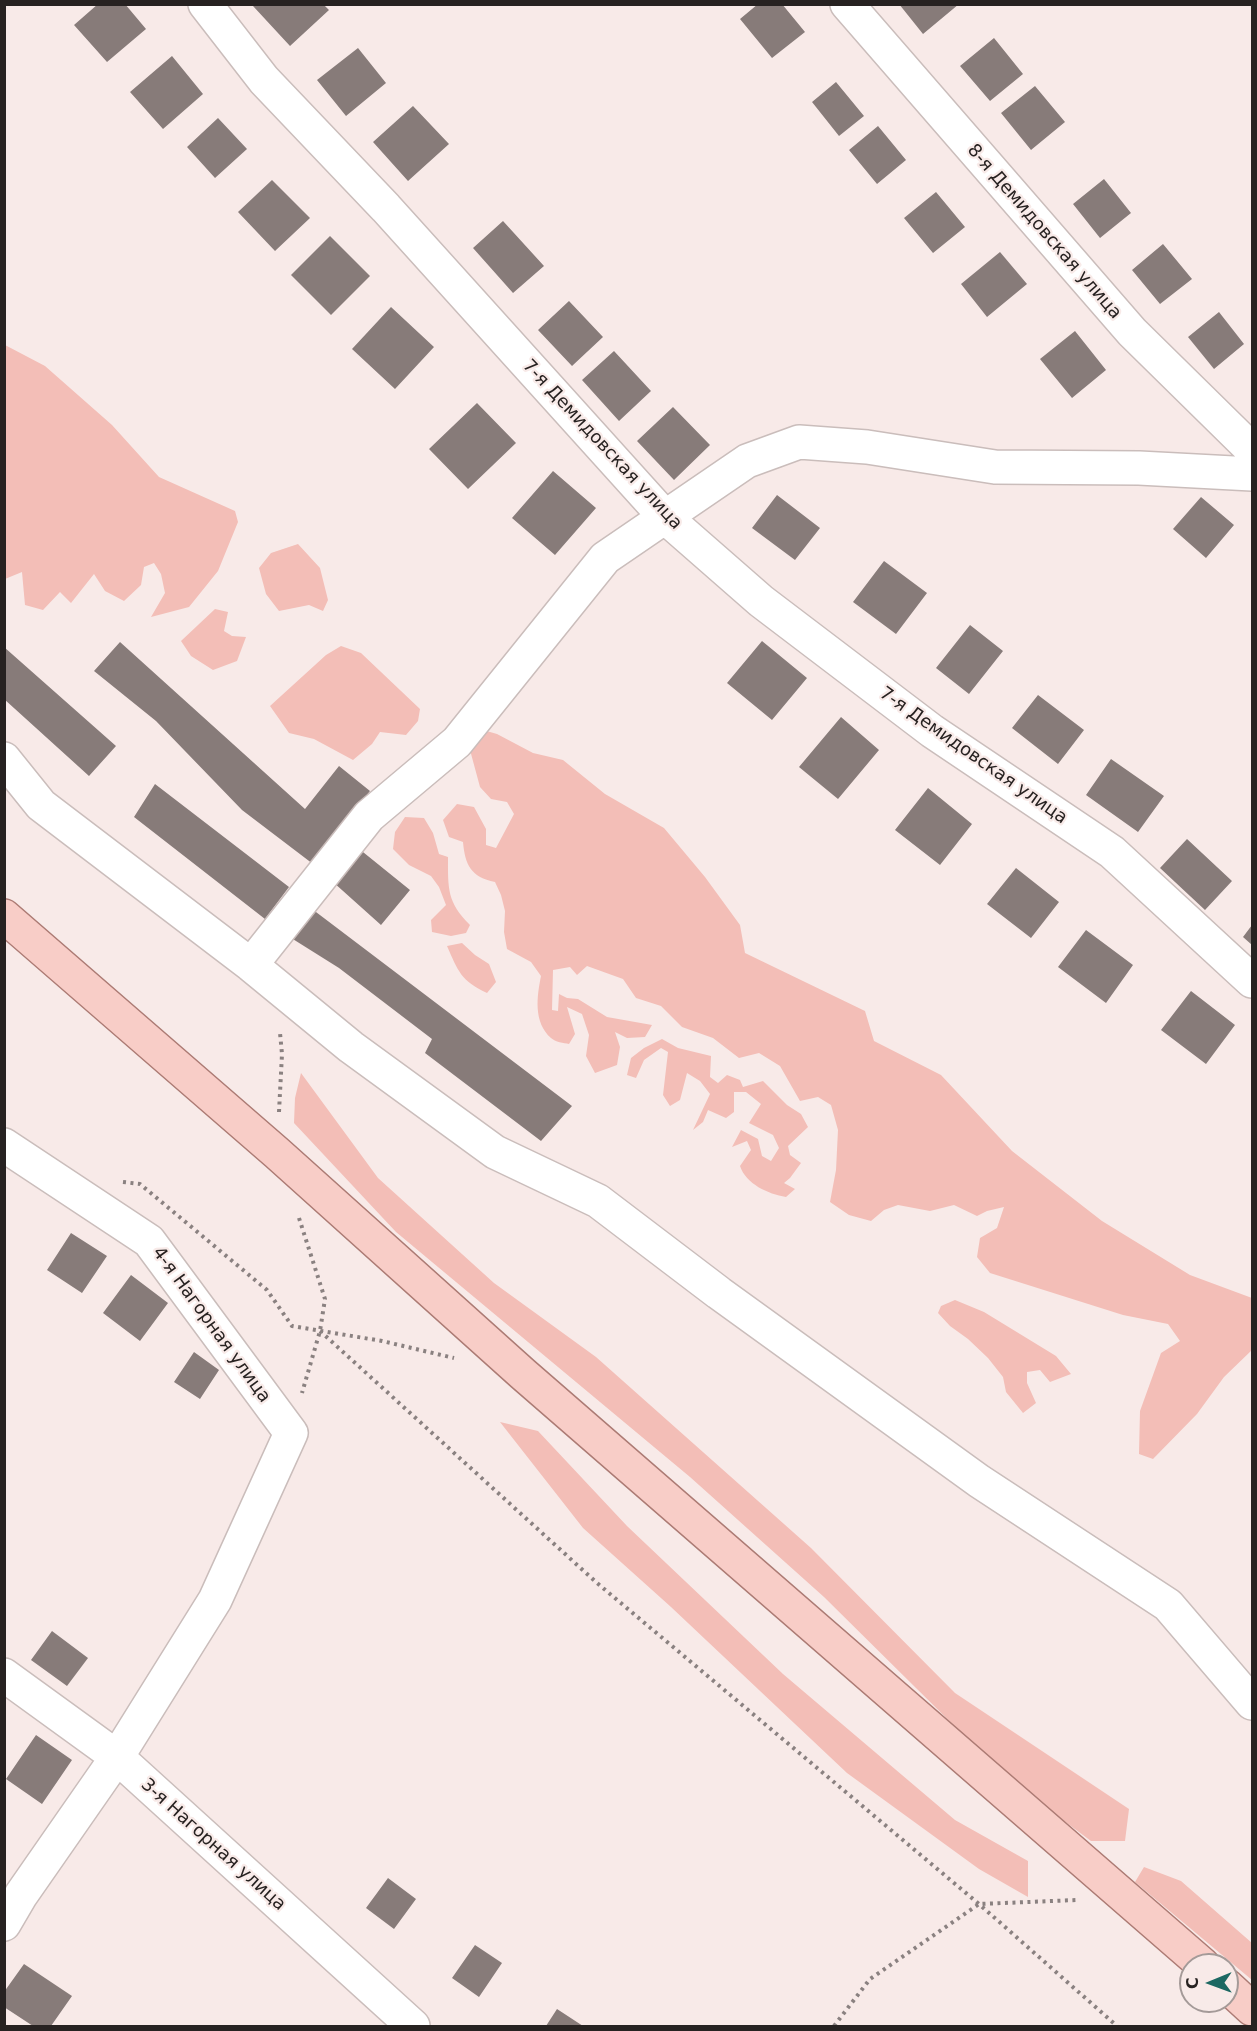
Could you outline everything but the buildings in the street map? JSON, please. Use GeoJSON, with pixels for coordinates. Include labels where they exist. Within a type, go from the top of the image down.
{"type":"FeatureCollection","features":[{"type":"Feature","properties":{"kind":"main road"},"geometry":{"type":"LineString","coordinates":[[4,916],[277,1153],[523,1374],[1189,1953]]}},
{"type":"Feature","properties":{"kind":"main road"},"geometry":{"type":"LineString","coordinates":[[1239,1997],[1252,2008]]}},
{"type":"Feature","properties":{"kind":"street","name":"7-я Демидовская улица"},"geometry":{"type":"LineString","coordinates":[[205,4],[264,80],[386,208],[665,517],[761,601],[932,731],[1112,852],[1252,981]]}},
{"type":"Feature","properties":{"kind":"street","name":"8-я Демидовская улица"},"geometry":{"type":"LineString","coordinates":[[847,4],[1132,332],[1252,450]]}},
{"type":"Feature","properties":{"kind":"street"},"geometry":{"type":"LineString","coordinates":[[251,965],[369,816],[457,742],[605,558],[747,460],[799,442],[867,447],[995,467],[1139,468],[1252,474]]}},
{"type":"Feature","properties":{"kind":"street"},"geometry":{"type":"LineString","coordinates":[[4,759],[41,805],[251,965],[351,1047],[495,1152],[597,1201],[719,1293],[978,1481],[1168,1605],[1252,1703]]}},
{"type":"Feature","properties":{"kind":"street","name":"4-я Нагорная улица"},"geometry":{"type":"LineString","coordinates":[[4,1145],[149,1241],[291,1433],[215,1600],[117,1757]]}},
{"type":"Feature","properties":{"kind":"street","name":"3-я Нагорная улица"},"geometry":{"type":"LineString","coordinates":[[4,1675],[117,1757],[413,2026]]}},
{"type":"Feature","properties":{"kind":"street"},"geometry":{"type":"LineString","coordinates":[[4,1924],[21,1895],[117,1757]]}},
{"type":"Feature","properties":{"kind":"path"},"geometry":{"type":"LineString","coordinates":[[117,1181],[140,1184],[267,1290],[292,1326],[382,1341],[458,1359]]}},
{"type":"Feature","properties":{"kind":"path"},"geometry":{"type":"LineString","coordinates":[[320,1331],[597,1583],[979,1904],[1117,2026]]}},
{"type":"Feature","properties":{"kind":"path"},"geometry":{"type":"LineString","coordinates":[[834,2026],[870,1979],[979,1904],[1125,1897]]}},
{"type":"Feature","properties":{"kind":"shaded area"},"geometry":{"type":"Polygon","coordinates":[[[5,345],[45,366],[112,425],[159,477],[235,511],[238,522],[218,571],[189,607],[151,617],[165,593],[161,574],[154,563],[144,567],[141,585],[124,601],[105,591],[94,574],[71,603],[60,592],[43,610],[25,605],[22,572],[5,579],[5,345]]]}},
{"type":"Feature","properties":{"kind":"shaded area"},"geometry":{"type":"Polygon","coordinates":[[[298,544],[320,568],[328,600],[323,611],[309,605],[279,611],[266,594],[259,568],[271,553],[298,544]]]}},
{"type":"Feature","properties":{"kind":"shaded area"},"geometry":{"type":"Polygon","coordinates":[[[215,609],[228,612],[224,631],[232,636],[246,637],[237,661],[213,670],[191,656],[181,641],[215,609]]]}},
{"type":"Feature","properties":{"kind":"shaded area"},"geometry":{"type":"Polygon","coordinates":[[[341,646],[361,653],[420,709],[418,721],[406,735],[380,732],[372,744],[353,760],[314,739],[289,733],[270,706],[326,655],[341,646]]]}},
{"type":"Feature","properties":{"kind":"shaded area"},"geometry":{"type":"Polygon","coordinates":[[[483,730],[497,734],[533,753],[563,760],[605,794],[664,828],[705,877],[740,925],[745,953],[865,1011],[874,1041],[941,1075],[1012,1151],[1102,1221],[1190,1275],[1252,1298],[1252,1350],[1224,1377],[1197,1414],[1153,1459],[1139,1454],[1140,1411],[1161,1353],[1180,1341],[1168,1324],[1123,1315],[990,1273],[977,1257],[980,1238],[997,1228],[1004,1207],[977,1216],[954,1205],[930,1211],[898,1205],[884,1210],[871,1221],[849,1215],[830,1202],[836,1170],[838,1130],[831,1105],[818,1097],[800,1101],[780,1066],[759,1053],[739,1058],[713,1038],[682,1027],[661,1006],[636,998],[623,979],[587,966],[577,975],[570,967],[553,970],[552,1010],[558,1011],[559,994],[567,998],[578,999],[607,1017],[652,1025],[645,1037],[627,1038],[615,1032],[620,1047],[617,1065],[595,1073],[586,1056],[589,1035],[582,1014],[567,1007],[575,1034],[569,1044],[551,1038],[545,1032],[538,1008],[541,976],[531,962],[507,949],[504,932],[505,911],[495,882],[480,877],[471,869],[465,857],[463,842],[449,837],[443,820],[457,804],[474,807],[486,829],[486,845],[496,848],[514,814],[507,802],[491,799],[480,787],[470,750],[483,730]]]}},
{"type":"Feature","properties":{"kind":"shaded area"},"geometry":{"type":"Polygon","coordinates":[[[405,817],[424,818],[433,833],[439,854],[448,857],[450,894],[462,917],[470,925],[466,933],[451,936],[432,932],[431,920],[446,905],[439,887],[431,876],[409,865],[393,849],[395,832],[405,817]]]}},
{"type":"Feature","properties":{"kind":"shaded area"},"geometry":{"type":"Polygon","coordinates":[[[462,943],[489,964],[496,982],[487,993],[471,984],[454,962],[447,946],[462,943]]]}},
{"type":"Feature","properties":{"kind":"shaded area"},"geometry":{"type":"Polygon","coordinates":[[[662,1039],[678,1048],[711,1056],[710,1077],[718,1083],[727,1075],[740,1080],[743,1087],[763,1081],[787,1105],[801,1114],[808,1127],[788,1146],[790,1155],[801,1163],[784,1183],[795,1189],[786,1197],[758,1187],[747,1178],[740,1166],[751,1150],[747,1141],[732,1147],[741,1130],[758,1139],[762,1156],[771,1161],[779,1148],[773,1135],[749,1123],[761,1104],[746,1092],[734,1092],[734,1112],[726,1118],[708,1110],[703,1122],[693,1130],[710,1094],[700,1081],[687,1073],[680,1100],[670,1106],[663,1095],[668,1052],[661,1048],[644,1060],[636,1078],[627,1075],[631,1058],[662,1039]]]}},
{"type":"Feature","properties":{"kind":"shaded area"},"geometry":{"type":"Polygon","coordinates":[[[301,1073],[378,1178],[494,1283],[596,1357],[811,1548],[955,1693],[1129,1809],[1125,1841],[1091,1841],[1009,1780],[824,1597],[690,1477],[396,1232],[294,1123],[295,1098],[301,1073]]]}},
{"type":"Feature","properties":{"kind":"shaded area"},"geometry":{"type":"Polygon","coordinates":[[[955,1300],[984,1312],[1056,1356],[1071,1374],[1050,1382],[1040,1370],[1027,1372],[1027,1383],[1036,1403],[1023,1413],[1006,1392],[1003,1377],[988,1358],[938,1313],[941,1306],[955,1300]]]}},
{"type":"Feature","properties":{"kind":"shaded area"},"geometry":{"type":"Polygon","coordinates":[[[500,1422],[538,1431],[627,1526],[783,1674],[955,1820],[1028,1861],[1028,1897],[979,1869],[847,1773],[671,1607],[583,1528],[500,1422]]]}},
{"type":"Feature","properties":{"kind":"shaded area"},"geometry":{"type":"Polygon","coordinates":[[[1144,1867],[1181,1881],[1252,1943],[1252,1980],[1239,1969],[1239,1953],[1220,1953],[1135,1882],[1144,1867]]]}}]}
